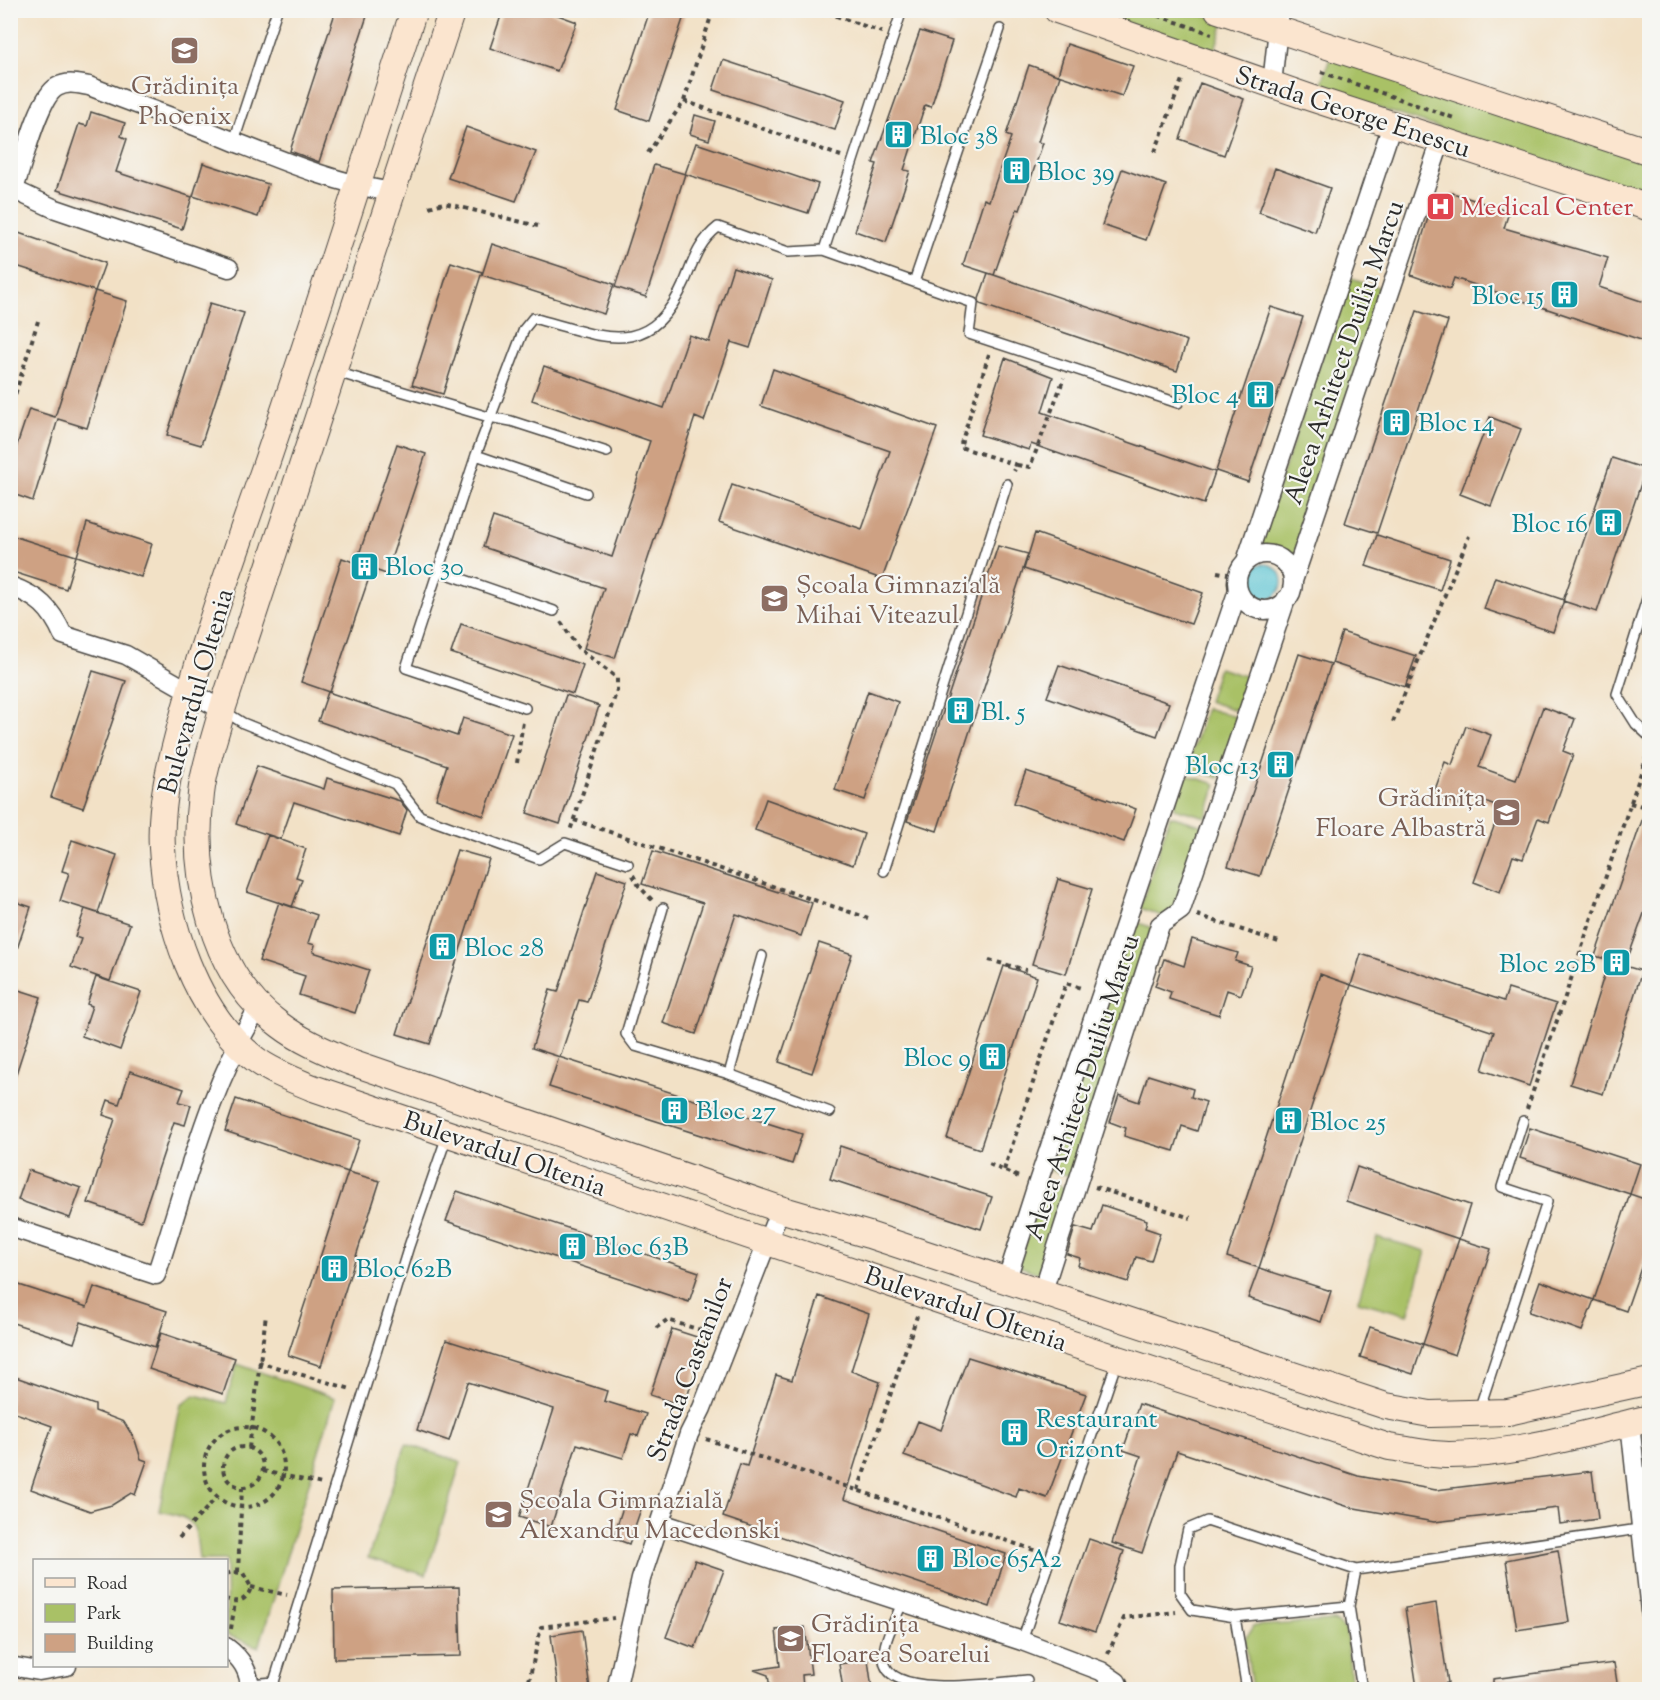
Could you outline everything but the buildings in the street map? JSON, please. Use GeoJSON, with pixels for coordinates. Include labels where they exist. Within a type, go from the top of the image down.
{"type":"FeatureCollection","features":[{"type":"Feature","properties":{"kind":"street","name":"Bulevardul Oltenia"},"geometry":{"type":"LineString","coordinates":[[414,10],[356,186],[318,313],[190,690],[168,769],[162,810],[164,874],[176,935],[184,958],[214,1012],[238,1041],[255,1059],[281,1074],[314,1088],[924,1295],[1389,1447],[1447,1455],[1534,1444],[1640,1420]]}},
{"type":"Feature","properties":{"kind":"street","name":"Bulevardul Oltenia"},"geometry":{"type":"LineString","coordinates":[[452,10],[222,710],[201,791],[199,852],[211,923],[226,961],[259,1007],[279,1025],[311,1045],[348,1061],[780,1209],[869,1235],[1386,1406],[1430,1414],[1508,1412],[1650,1381]]}},
{"type":"Feature","properties":{"kind":"street","name":"Strada George Enescu"},"geometry":{"type":"LineString","coordinates":[[1057,10],[1392,125],[1650,208]]}},
{"type":"Feature","properties":{"kind":"street","name":"Strada George Enescu"},"geometry":{"type":"LineString","coordinates":[[1218,10],[1279,21],[1650,152]]}},
{"type":"Feature","properties":{"kind":"street"},"geometry":{"type":"LineString","coordinates":[[1272,84],[1279,21]]}},
{"type":"Feature","properties":{"kind":"street"},"geometry":{"type":"LineString","coordinates":[[229,268],[53,208],[12,188],[43,106],[55,88],[69,83],[88,86],[234,141],[305,171],[356,186],[392,192]]}},
{"type":"Feature","properties":{"kind":"street","name":"Aleea Arhitect Duiliu Marcu"},"geometry":{"type":"LineString","coordinates":[[1006,1282],[1036,1185],[1238,590],[1238,577],[1246,561],[1392,125]]}},
{"type":"Feature","properties":{"kind":"street","name":"Aleea Arhitect Duiliu Marcu"},"geometry":{"type":"LineString","coordinates":[[1042,1294],[1160,925],[1181,910],[1441,140]]}},
{"type":"Feature","properties":{"kind":"street"},"geometry":{"type":"LineString","coordinates":[[1246,561],[1262,554],[1278,557],[1291,572],[1293,581]]}},
{"type":"Feature","properties":{"kind":"street"},"geometry":{"type":"LineString","coordinates":[[10,586],[41,600],[54,614],[63,635],[126,655],[222,710]]}},
{"type":"Feature","properties":{"kind":"street"},"geometry":{"type":"LineString","coordinates":[[1238,590],[1247,603],[1260,609],[1277,607],[1286,599]]}},
{"type":"Feature","properties":{"kind":"street"},"geometry":{"type":"LineString","coordinates":[[10,1227],[156,1275],[220,1081],[238,1041],[259,1007]]}},
{"type":"Feature","properties":{"kind":"street","name":"Strada Castanilor"},"geometry":{"type":"LineString","coordinates":[[616,1689],[641,1579],[689,1434],[780,1209]]}},
{"type":"Feature","properties":{"kind":"street"},"geometry":{"type":"LineString","coordinates":[[1640,1420],[1639,1530],[1650,1611]]}},
{"type":"Feature","properties":{"kind":"street"},"geometry":{"type":"LineString","coordinates":[[661,1523],[1022,1641],[1101,1671],[1117,1682],[1120,1689]]}},
{"type":"Feature","properties":{"kind":"street"},"geometry":{"type":"LineString","coordinates":[[228,1649],[241,1661],[248,1674],[250,1687]]}},
{"type":"Feature","properties":{"kind":"street"},"geometry":{"type":"LineString","coordinates":[[10,1666],[39,1671],[58,1667]]}},
{"type":"Feature","properties":{"kind":"lane"},"geometry":{"type":"LineString","coordinates":[[234,141],[277,10]]}},
{"type":"Feature","properties":{"kind":"lane"},"geometry":{"type":"LineString","coordinates":[[824,250],[902,10]]}},
{"type":"Feature","properties":{"kind":"lane"},"geometry":{"type":"LineString","coordinates":[[914,282],[1000,29]]}},
{"type":"Feature","properties":{"kind":"lane"},"geometry":{"type":"LineString","coordinates":[[525,708],[406,668],[489,417],[524,329],[533,318],[608,338],[632,337],[651,330],[675,304],[704,238],[718,227],[788,252],[824,250],[974,303],[969,334],[1178,403]]}},
{"type":"Feature","properties":{"kind":"lane"},"geometry":{"type":"LineString","coordinates":[[334,372],[489,417],[512,421],[607,452]]}},
{"type":"Feature","properties":{"kind":"lane"},"geometry":{"type":"LineString","coordinates":[[476,455],[586,493]]}},
{"type":"Feature","properties":{"kind":"lane"},"geometry":{"type":"LineString","coordinates":[[884,872],[1007,484]]}},
{"type":"Feature","properties":{"kind":"lane"},"geometry":{"type":"LineString","coordinates":[[439,571],[554,611]]}},
{"type":"Feature","properties":{"kind":"lane"},"geometry":{"type":"LineString","coordinates":[[1650,590],[1646,615],[1617,694],[1636,724],[1650,737]]}},
{"type":"Feature","properties":{"kind":"lane"},"geometry":{"type":"LineString","coordinates":[[222,710],[243,723],[395,784],[420,816],[539,859],[565,843],[628,864]]}},
{"type":"Feature","properties":{"kind":"lane"},"geometry":{"type":"LineString","coordinates":[[663,908],[626,1034],[635,1046],[729,1074],[830,1112]]}},
{"type":"Feature","properties":{"kind":"lane"},"geometry":{"type":"LineString","coordinates":[[729,1074],[762,956]]}},
{"type":"Feature","properties":{"kind":"lane"},"geometry":{"type":"LineString","coordinates":[[1477,1414],[1548,1202],[1502,1187],[1523,1121]]}},
{"type":"Feature","properties":{"kind":"lane"},"geometry":{"type":"LineString","coordinates":[[250,1687],[274,1682],[334,1487],[448,1134]]}},
{"type":"Feature","properties":{"kind":"lane"},"geometry":{"type":"LineString","coordinates":[[1022,1641],[1117,1359]]}},
{"type":"Feature","properties":{"kind":"lane"},"geometry":{"type":"LineString","coordinates":[[1349,1606],[1235,1617],[1192,1610],[1180,1593],[1180,1565],[1188,1529],[1207,1521],[1356,1570],[1639,1530]]}},
{"type":"Feature","properties":{"kind":"lane"},"geometry":{"type":"LineString","coordinates":[[1356,1570],[1349,1606],[1362,1689]]}},
{"type":"Feature","properties":{"kind":"lane"},"geometry":{"type":"LineString","coordinates":[[902,1603],[884,1652],[884,1662],[889,1672],[906,1686],[937,1689],[1027,1680]]}},
{"type":"Feature","properties":{"kind":"lane"},"geometry":{"type":"LineString","coordinates":[[1235,1617],[1247,1689]]}},
{"type":"Feature","properties":{"kind":"path"},"geometry":{"type":"LineString","coordinates":[[648,153],[684,101],[713,10]]}},
{"type":"Feature","properties":{"kind":"path"},"geometry":{"type":"LineString","coordinates":[[819,10],[894,36]]}},
{"type":"Feature","properties":{"kind":"path"},"geometry":{"type":"LineString","coordinates":[[1141,10],[1215,36]]}},
{"type":"Feature","properties":{"kind":"path"},"geometry":{"type":"LineString","coordinates":[[1155,152],[1191,57]]}},
{"type":"Feature","properties":{"kind":"path"},"geometry":{"type":"LineString","coordinates":[[1321,72],[1465,121]]}},
{"type":"Feature","properties":{"kind":"path"},"geometry":{"type":"LineString","coordinates":[[684,101],[853,160]]}},
{"type":"Feature","properties":{"kind":"path"},"geometry":{"type":"LineString","coordinates":[[429,207],[444,203],[538,226]]}},
{"type":"Feature","properties":{"kind":"path"},"geometry":{"type":"LineString","coordinates":[[10,411],[38,321]]}},
{"type":"Feature","properties":{"kind":"path"},"geometry":{"type":"LineString","coordinates":[[992,342],[960,447],[1030,467],[1068,366]]}},
{"type":"Feature","properties":{"kind":"path"},"geometry":{"type":"LineString","coordinates":[[1007,484],[1017,465]]}},
{"type":"Feature","properties":{"kind":"path"},"geometry":{"type":"LineString","coordinates":[[1393,722],[1469,536]]}},
{"type":"Feature","properties":{"kind":"path"},"geometry":{"type":"LineString","coordinates":[[554,611],[578,648],[617,678],[617,690],[574,820],[868,918]]}},
{"type":"Feature","properties":{"kind":"path"},"geometry":{"type":"LineString","coordinates":[[516,763],[525,708]]}},
{"type":"Feature","properties":{"kind":"path"},"geometry":{"type":"LineString","coordinates":[[1523,1121],[1650,747]]}},
{"type":"Feature","properties":{"kind":"path"},"geometry":{"type":"LineString","coordinates":[[1630,802],[1650,808]]}},
{"type":"Feature","properties":{"kind":"path"},"geometry":{"type":"LineString","coordinates":[[628,864],[639,886],[663,908]]}},
{"type":"Feature","properties":{"kind":"path"},"geometry":{"type":"LineString","coordinates":[[1181,910],[1279,942]]}},
{"type":"Feature","properties":{"kind":"path"},"geometry":{"type":"LineString","coordinates":[[989,960],[1026,970]]}},
{"type":"Feature","properties":{"kind":"path"},"geometry":{"type":"LineString","coordinates":[[1004,1170],[1066,983]]}},
{"type":"Feature","properties":{"kind":"path"},"geometry":{"type":"LineString","coordinates":[[989,1164],[1036,1185]]}},
{"type":"Feature","properties":{"kind":"path"},"geometry":{"type":"LineString","coordinates":[[1077,1182],[1191,1218]]}},
{"type":"Feature","properties":{"kind":"path"},"geometry":{"type":"LineString","coordinates":[[858,1490],[924,1295]]}},
{"type":"Feature","properties":{"kind":"path"},"geometry":{"type":"LineString","coordinates":[[249,1448],[258,1362],[266,1315]]}},
{"type":"Feature","properties":{"kind":"path"},"geometry":{"type":"LineString","coordinates":[[656,1328],[667,1320],[729,1338]]}},
{"type":"Feature","properties":{"kind":"path"},"geometry":{"type":"LineString","coordinates":[[258,1362],[364,1393]]}},
{"type":"Feature","properties":{"kind":"path"},"geometry":{"type":"LineString","coordinates":[[251,1428],[261,1431],[277,1445],[284,1464],[283,1475],[280,1484],[268,1499],[260,1504],[241,1507],[228,1504],[217,1497],[206,1480],[204,1470],[208,1450],[214,1441],[231,1430],[251,1428]]}},
{"type":"Feature","properties":{"kind":"path"},"geometry":{"type":"LineString","coordinates":[[689,1434],[1052,1556]]}},
{"type":"Feature","properties":{"kind":"path"},"geometry":{"type":"LineString","coordinates":[[249,1448],[260,1456],[263,1471],[256,1483],[242,1488],[235,1486],[224,1475],[224,1460],[234,1449],[249,1448]]}},
{"type":"Feature","properties":{"kind":"path"},"geometry":{"type":"LineString","coordinates":[[263,1471],[334,1487]]}},
{"type":"Feature","properties":{"kind":"path"},"geometry":{"type":"LineString","coordinates":[[238,1572],[242,1488]]}},
{"type":"Feature","properties":{"kind":"path"},"geometry":{"type":"LineString","coordinates":[[179,1538],[217,1497]]}},
{"type":"Feature","properties":{"kind":"path"},"geometry":{"type":"LineString","coordinates":[[228,1574],[238,1572],[247,1577],[251,1587],[246,1598],[235,1602],[228,1600]]}},
{"type":"Feature","properties":{"kind":"path"},"geometry":{"type":"LineString","coordinates":[[251,1587],[300,1598]]}},
{"type":"Feature","properties":{"kind":"path"},"geometry":{"type":"LineString","coordinates":[[228,1642],[235,1602]]}},
{"type":"Feature","properties":{"kind":"path"},"geometry":{"type":"LineString","coordinates":[[1101,1671],[1124,1618],[1192,1610]]}},
{"type":"Feature","properties":{"kind":"path"},"geometry":{"type":"LineString","coordinates":[[527,1689],[541,1627],[632,1616]]}},
{"type":"Feature","properties":{"kind":"green space"},"geometry":{"type":"Polygon","coordinates":[[[1084,11],[1191,11],[1224,22],[1213,55],[1084,11]]]}},
{"type":"Feature","properties":{"kind":"green space"},"geometry":{"type":"Polygon","coordinates":[[[1331,55],[1649,159],[1649,196],[1320,89],[1331,55]]]}},
{"type":"Feature","properties":{"kind":"green space"},"geometry":{"type":"Polygon","coordinates":[[[1349,277],[1383,289],[1294,555],[1259,544],[1349,277]]]}},
{"type":"Feature","properties":{"kind":"green space"},"geometry":{"type":"Polygon","coordinates":[[[1219,668],[1251,678],[1241,712],[1208,701],[1219,668]]]}},
{"type":"Feature","properties":{"kind":"green space"},"geometry":{"type":"Polygon","coordinates":[[[1206,708],[1239,718],[1219,778],[1187,768],[1206,708]]]}},
{"type":"Feature","properties":{"kind":"green space"},"geometry":{"type":"Polygon","coordinates":[[[1183,774],[1216,784],[1206,817],[1174,808],[1183,774]]]}},
{"type":"Feature","properties":{"kind":"green space"},"geometry":{"type":"Polygon","coordinates":[[[1170,816],[1204,826],[1177,907],[1164,917],[1140,908],[1170,816]]]}},
{"type":"Feature","properties":{"kind":"green space"},"geometry":{"type":"Polygon","coordinates":[[[1133,921],[1153,928],[1116,1042],[1095,1036],[1133,921]]]}},
{"type":"Feature","properties":{"kind":"green space"},"geometry":{"type":"Polygon","coordinates":[[[1091,1047],[1112,1054],[1072,1177],[1050,1170],[1091,1047]]]}},
{"type":"Feature","properties":{"kind":"green space"},"geometry":{"type":"Polygon","coordinates":[[[1045,1182],[1068,1189],[1041,1274],[1018,1266],[1045,1182]]]}},
{"type":"Feature","properties":{"kind":"green space"},"geometry":{"type":"Polygon","coordinates":[[[1377,1237],[1426,1251],[1408,1315],[1358,1301],[1377,1237]]]}},
{"type":"Feature","properties":{"kind":"green space"},"geometry":{"type":"Polygon","coordinates":[[[237,1364],[335,1398],[259,1647],[228,1635],[228,1559],[199,1559],[197,1538],[188,1520],[159,1511],[181,1404],[195,1395],[226,1403],[237,1364]]]}},
{"type":"Feature","properties":{"kind":"green space"},"geometry":{"type":"Polygon","coordinates":[[[406,1444],[461,1462],[426,1575],[368,1558],[406,1444]]]}},
{"type":"Feature","properties":{"kind":"green space"},"geometry":{"type":"Polygon","coordinates":[[[1334,1621],[1346,1630],[1352,1689],[1252,1689],[1245,1639],[1253,1626],[1334,1621]]]}},
{"type":"Feature","properties":{"kind":"water"},"geometry":{"type":"Polygon","coordinates":[[[1264,564],[1277,569],[1282,582],[1277,595],[1264,600],[1251,595],[1246,582],[1251,569],[1264,564]]]}},
{"type":"Feature","properties":{"kind":"place","name":"Grădinița Phoenix"},"geometry":{"type":"Point","coordinates":[185,51]}},
{"type":"Feature","properties":{"kind":"place","name":"Bloc 38"},"geometry":{"type":"Point","coordinates":[899,135]}},
{"type":"Feature","properties":{"kind":"place","name":"Bloc 39"},"geometry":{"type":"Point","coordinates":[1016,171]}},
{"type":"Feature","properties":{"kind":"place","name":"Medical Center"},"geometry":{"type":"Point","coordinates":[1440,206]}},
{"type":"Feature","properties":{"kind":"place","name":"Bloc 15"},"geometry":{"type":"Point","coordinates":[1565,295]}},
{"type":"Feature","properties":{"kind":"place","name":"Bloc 4"},"geometry":{"type":"Point","coordinates":[1260,394]}},
{"type":"Feature","properties":{"kind":"place","name":"Bloc 14"},"geometry":{"type":"Point","coordinates":[1397,422]}},
{"type":"Feature","properties":{"kind":"place","name":"Bloc 16"},"geometry":{"type":"Point","coordinates":[1609,523]}},
{"type":"Feature","properties":{"kind":"place","name":"Bloc 30"},"geometry":{"type":"Point","coordinates":[364,566]}},
{"type":"Feature","properties":{"kind":"place","name":"Școala Gimnazială Mihai Viteazul"},"geometry":{"type":"Point","coordinates":[775,599]}},
{"type":"Feature","properties":{"kind":"place","name":"Bl. 5"},"geometry":{"type":"Point","coordinates":[960,711]}},
{"type":"Feature","properties":{"kind":"place","name":"Bloc 13"},"geometry":{"type":"Point","coordinates":[1280,765]}},
{"type":"Feature","properties":{"kind":"place","name":"Grădinița Floare Albastră"},"geometry":{"type":"Point","coordinates":[1507,812]}},
{"type":"Feature","properties":{"kind":"place","name":"Bloc 28"},"geometry":{"type":"Point","coordinates":[443,947]}},
{"type":"Feature","properties":{"kind":"place","name":"Bloc 20B"},"geometry":{"type":"Point","coordinates":[1617,963]}},
{"type":"Feature","properties":{"kind":"place","name":"Bloc 9"},"geometry":{"type":"Point","coordinates":[992,1057]}},
{"type":"Feature","properties":{"kind":"place","name":"Bloc 27"},"geometry":{"type":"Point","coordinates":[675,1110]}},
{"type":"Feature","properties":{"kind":"place","name":"Bloc 25"},"geometry":{"type":"Point","coordinates":[1289,1121]}},
{"type":"Feature","properties":{"kind":"place","name":"Bloc 63B"},"geometry":{"type":"Point","coordinates":[573,1246]}},
{"type":"Feature","properties":{"kind":"place","name":"Bloc 62B"},"geometry":{"type":"Point","coordinates":[335,1268]}},
{"type":"Feature","properties":{"kind":"place","name":"Restaurant Orizont"},"geometry":{"type":"Point","coordinates":[1015,1433]}},
{"type":"Feature","properties":{"kind":"place","name":"Școala Gimnazială Alexandru Macedonski"},"geometry":{"type":"Point","coordinates":[498,1514]}},
{"type":"Feature","properties":{"kind":"place","name":"Bloc 65A2"},"geometry":{"type":"Point","coordinates":[931,1558]}},
{"type":"Feature","properties":{"kind":"place","name":"Grădinița Floarea Soarelui"},"geometry":{"type":"Point","coordinates":[790,1638]}}]}
